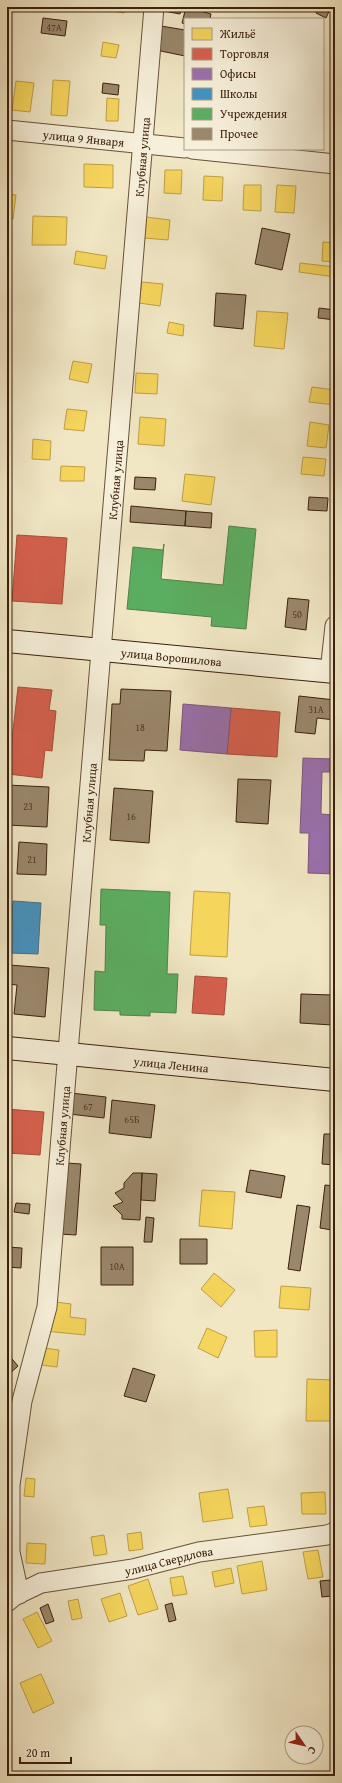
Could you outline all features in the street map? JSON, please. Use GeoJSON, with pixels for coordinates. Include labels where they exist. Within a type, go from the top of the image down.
{"type":"FeatureCollection","features":[{"type":"Feature","properties":{"kind":"main road","name":"улица Ворошилова"},"geometry":{"type":"LineString","coordinates":[[7,641],[332,672]]}},
{"type":"Feature","properties":{"kind":"main road","name":"улица Ленина"},"geometry":{"type":"LineString","coordinates":[[7,1048],[335,1080]]}},
{"type":"Feature","properties":{"kind":"street","name":"Клубная улица"},"geometry":{"type":"LineString","coordinates":[[13,1598],[10,1552],[10,1485],[22,1401],[47,1307],[144,144],[154,7]]}},
{"type":"Feature","properties":{"kind":"street","name":"улица 9 Января"},"geometry":{"type":"LineString","coordinates":[[7,130],[184,148]]}},
{"type":"Feature","properties":{"kind":"street"},"geometry":{"type":"LineString","coordinates":[[202,150],[335,164]]}},
{"type":"Feature","properties":{"kind":"street"},"geometry":{"type":"LineString","coordinates":[[332,672],[335,626]]}},
{"type":"Feature","properties":{"kind":"street","name":"улица Свердлова"},"geometry":{"type":"LineString","coordinates":[[13,1598],[41,1583],[133,1569],[199,1552],[328,1535],[335,1532]]}},
{"type":"Feature","properties":{"kind":"building: Жильё"},"geometry":{"type":"Polygon","coordinates":[[[101,7],[125,7],[124,13],[100,9],[101,7]]]}},
{"type":"Feature","properties":{"kind":"building: Жильё"},"geometry":{"type":"Polygon","coordinates":[[[103,42],[119,45],[116,58],[101,56],[103,42]]]}},
{"type":"Feature","properties":{"kind":"building: Жильё"},"geometry":{"type":"Polygon","coordinates":[[[53,80],[70,81],[67,116],[51,115],[53,80]]]}},
{"type":"Feature","properties":{"kind":"building: Жильё"},"geometry":{"type":"Polygon","coordinates":[[[16,81],[34,83],[30,112],[12,110],[16,81]]]}},
{"type":"Feature","properties":{"kind":"building: Жильё"},"geometry":{"type":"Polygon","coordinates":[[[107,98],[119,99],[118,121],[106,121],[107,98]]]}},
{"type":"Feature","properties":{"kind":"building: Жильё"},"geometry":{"type":"Polygon","coordinates":[[[84,164],[113,165],[113,188],[84,187],[84,164]]]}},
{"type":"Feature","properties":{"kind":"building: Жильё"},"geometry":{"type":"Polygon","coordinates":[[[165,170],[182,170],[181,194],[164,193],[165,170]]]}},
{"type":"Feature","properties":{"kind":"building: Жильё"},"geometry":{"type":"Polygon","coordinates":[[[204,176],[223,177],[222,201],[203,200],[204,176]]]}},
{"type":"Feature","properties":{"kind":"building: Жильё"},"geometry":{"type":"Polygon","coordinates":[[[244,185],[261,185],[261,211],[243,210],[244,185]]]}},
{"type":"Feature","properties":{"kind":"building: Жильё"},"geometry":{"type":"Polygon","coordinates":[[[277,185],[296,186],[294,213],[275,212],[277,185]]]}},
{"type":"Feature","properties":{"kind":"building: Жильё"},"geometry":{"type":"Polygon","coordinates":[[[7,194],[16,195],[13,219],[7,218],[7,194]]]}},
{"type":"Feature","properties":{"kind":"building: Жильё"},"geometry":{"type":"Polygon","coordinates":[[[33,216],[67,217],[66,245],[32,245],[33,216]]]}},
{"type":"Feature","properties":{"kind":"building: Жильё"},"geometry":{"type":"Polygon","coordinates":[[[146,217],[170,220],[168,240],[144,238],[146,217]]]}},
{"type":"Feature","properties":{"kind":"building: Жильё"},"geometry":{"type":"Polygon","coordinates":[[[323,242],[335,243],[335,262],[322,261],[323,242]]]}},
{"type":"Feature","properties":{"kind":"building: Жильё"},"geometry":{"type":"Polygon","coordinates":[[[76,251],[107,256],[105,269],[74,264],[76,251]]]}},
{"type":"Feature","properties":{"kind":"building: Жильё"},"geometry":{"type":"Polygon","coordinates":[[[300,263],[335,267],[335,277],[299,272],[300,263]]]}},
{"type":"Feature","properties":{"kind":"building: Жильё"},"geometry":{"type":"Polygon","coordinates":[[[142,282],[163,284],[160,306],[139,303],[142,282]]]}},
{"type":"Feature","properties":{"kind":"building: Жильё"},"geometry":{"type":"Polygon","coordinates":[[[257,311],[288,313],[284,349],[254,346],[257,311]]]}},
{"type":"Feature","properties":{"kind":"building: Жильё"},"geometry":{"type":"Polygon","coordinates":[[[169,322],[184,325],[183,336],[167,333],[169,322]]]}},
{"type":"Feature","properties":{"kind":"building: Жильё"},"geometry":{"type":"Polygon","coordinates":[[[73,361],[92,364],[88,383],[69,379],[73,361]]]}},
{"type":"Feature","properties":{"kind":"building: Жильё"},"geometry":{"type":"Polygon","coordinates":[[[136,373],[158,374],[157,394],[135,393],[136,373]]]}},
{"type":"Feature","properties":{"kind":"building: Жильё"},"geometry":{"type":"Polygon","coordinates":[[[312,387],[335,390],[335,405],[309,402],[312,387]]]}},
{"type":"Feature","properties":{"kind":"building: Жильё"},"geometry":{"type":"Polygon","coordinates":[[[67,409],[87,411],[84,431],[64,429],[67,409]]]}},
{"type":"Feature","properties":{"kind":"building: Жильё"},"geometry":{"type":"Polygon","coordinates":[[[140,417],[166,419],[164,446],[138,444],[140,417]]]}},
{"type":"Feature","properties":{"kind":"building: Жильё"},"geometry":{"type":"Polygon","coordinates":[[[310,422],[329,425],[326,448],[307,446],[310,422]]]}},
{"type":"Feature","properties":{"kind":"building: Жильё"},"geometry":{"type":"Polygon","coordinates":[[[33,439],[51,441],[50,460],[32,459],[33,439]]]}},
{"type":"Feature","properties":{"kind":"building: Жильё"},"geometry":{"type":"Polygon","coordinates":[[[303,457],[326,459],[324,476],[301,474],[303,457]]]}},
{"type":"Feature","properties":{"kind":"building: Жильё"},"geometry":{"type":"Polygon","coordinates":[[[61,466],[85,467],[84,481],[60,481],[61,466]]]}},
{"type":"Feature","properties":{"kind":"building: Жильё"},"geometry":{"type":"Polygon","coordinates":[[[185,474],[215,477],[211,505],[182,501],[185,474]]]}},
{"type":"Feature","properties":{"kind":"building: Жильё"},"geometry":{"type":"Polygon","coordinates":[[[194,891],[230,893],[227,957],[190,955],[194,891]]]}},
{"type":"Feature","properties":{"kind":"building: Жильё"},"geometry":{"type":"Polygon","coordinates":[[[202,1190],[235,1192],[232,1229],[199,1226],[202,1190]]]}},
{"type":"Feature","properties":{"kind":"building: Жильё"},"geometry":{"type":"Polygon","coordinates":[[[214,1273],[235,1290],[221,1307],[201,1289],[214,1273]]]}},
{"type":"Feature","properties":{"kind":"building: Жильё"},"geometry":{"type":"Polygon","coordinates":[[[281,1286],[311,1288],[309,1310],[279,1308],[281,1286]]]}},
{"type":"Feature","properties":{"kind":"building: Жильё"},"geometry":{"type":"Polygon","coordinates":[[[56,1302],[71,1304],[70,1317],[86,1319],[85,1335],[45,1331],[56,1302]]]}},
{"type":"Feature","properties":{"kind":"building: Жильё"},"geometry":{"type":"Polygon","coordinates":[[[207,1328],[227,1337],[218,1358],[198,1348],[207,1328]]]}},
{"type":"Feature","properties":{"kind":"building: Жильё"},"geometry":{"type":"Polygon","coordinates":[[[277,1330],[277,1357],[255,1357],[254,1331],[277,1330]]]}},
{"type":"Feature","properties":{"kind":"building: Жильё"},"geometry":{"type":"Polygon","coordinates":[[[43,1348],[59,1350],[57,1367],[41,1365],[43,1348]]]}},
{"type":"Feature","properties":{"kind":"building: Жильё"},"geometry":{"type":"Polygon","coordinates":[[[307,1379],[335,1380],[335,1421],[306,1421],[307,1379]]]}},
{"type":"Feature","properties":{"kind":"building: Жильё"},"geometry":{"type":"Polygon","coordinates":[[[26,1478],[35,1479],[34,1497],[24,1496],[26,1478]]]}},
{"type":"Feature","properties":{"kind":"building: Жильё"},"geometry":{"type":"Polygon","coordinates":[[[228,1489],[233,1518],[203,1522],[199,1493],[228,1489]]]}},
{"type":"Feature","properties":{"kind":"building: Жильё"},"geometry":{"type":"Polygon","coordinates":[[[325,1492],[326,1514],[302,1514],[301,1493],[325,1492]]]}},
{"type":"Feature","properties":{"kind":"building: Жильё"},"geometry":{"type":"Polygon","coordinates":[[[264,1506],[267,1525],[250,1527],[247,1508],[264,1506]]]}},
{"type":"Feature","properties":{"kind":"building: Жильё"},"geometry":{"type":"Polygon","coordinates":[[[141,1532],[143,1549],[129,1551],[127,1534],[141,1532]]]}},
{"type":"Feature","properties":{"kind":"building: Жильё"},"geometry":{"type":"Polygon","coordinates":[[[104,1535],[107,1554],[94,1556],[91,1537],[104,1535]]]}},
{"type":"Feature","properties":{"kind":"building: Жильё"},"geometry":{"type":"Polygon","coordinates":[[[27,1543],[46,1544],[45,1564],[26,1563],[27,1543]]]}},
{"type":"Feature","properties":{"kind":"building: Жильё"},"geometry":{"type":"Polygon","coordinates":[[[318,1550],[323,1577],[308,1579],[303,1552],[318,1550]]]}},
{"type":"Feature","properties":{"kind":"building: Жильё"},"geometry":{"type":"Polygon","coordinates":[[[262,1561],[267,1590],[242,1594],[237,1566],[262,1561]]]}},
{"type":"Feature","properties":{"kind":"building: Жильё"},"geometry":{"type":"Polygon","coordinates":[[[231,1568],[234,1583],[215,1587],[212,1572],[231,1568]]]}},
{"type":"Feature","properties":{"kind":"building: Жильё"},"geometry":{"type":"Polygon","coordinates":[[[183,1576],[187,1594],[173,1596],[170,1578],[183,1576]]]}},
{"type":"Feature","properties":{"kind":"building: Жильё"},"geometry":{"type":"Polygon","coordinates":[[[148,1579],[158,1609],[138,1615],[128,1586],[148,1579]]]}},
{"type":"Feature","properties":{"kind":"building: Жильё"},"geometry":{"type":"Polygon","coordinates":[[[120,1593],[127,1616],[109,1622],[101,1599],[120,1593]]]}},
{"type":"Feature","properties":{"kind":"building: Жильё"},"geometry":{"type":"Polygon","coordinates":[[[78,1599],[82,1618],[72,1620],[68,1601],[78,1599]]]}},
{"type":"Feature","properties":{"kind":"building: Жильё"},"geometry":{"type":"Polygon","coordinates":[[[37,1612],[52,1641],[38,1648],[23,1619],[37,1612]]]}},
{"type":"Feature","properties":{"kind":"building: Жильё"},"geometry":{"type":"Polygon","coordinates":[[[41,1674],[54,1703],[33,1713],[20,1683],[41,1674]]]}},
{"type":"Feature","properties":{"kind":"building: Торговля"},"geometry":{"type":"Polygon","coordinates":[[[17,535],[67,538],[62,604],[12,601],[17,535]]]}},
{"type":"Feature","properties":{"kind":"building: Торговля"},"geometry":{"type":"Polygon","coordinates":[[[18,687],[52,690],[49,710],[56,711],[52,751],[45,750],[42,778],[8,774],[18,687]]]}},
{"type":"Feature","properties":{"kind":"building: Торговля"},"geometry":{"type":"Polygon","coordinates":[[[231,708],[280,712],[277,757],[227,754],[231,708]]]}},
{"type":"Feature","properties":{"kind":"building: Торговля"},"geometry":{"type":"Polygon","coordinates":[[[195,976],[227,978],[224,1015],[192,1013],[195,976]]]}},
{"type":"Feature","properties":{"kind":"building: Торговля"},"geometry":{"type":"Polygon","coordinates":[[[7,1109],[44,1112],[40,1155],[7,1153],[7,1109]]]}},
{"type":"Feature","properties":{"kind":"building: Офисы"},"geometry":{"type":"Polygon","coordinates":[[[183,704],[231,708],[227,754],[180,750],[183,704]]]}},
{"type":"Feature","properties":{"kind":"building: Офисы"},"geometry":{"type":"Polygon","coordinates":[[[303,758],[335,759],[335,772],[322,772],[321,814],[335,815],[335,874],[308,873],[309,833],[300,833],[303,758]]]}},
{"type":"Feature","properties":{"kind":"building: Школы"},"geometry":{"type":"Polygon","coordinates":[[[13,901],[41,903],[38,954],[9,953],[13,901]]]}},
{"type":"Feature","properties":{"kind":"building: Учреждения"},"geometry":{"type":"Polygon","coordinates":[[[229,526],[256,529],[246,629],[211,626],[212,617],[127,609],[133,547],[163,550],[164,544],[161,579],[223,585],[229,526]]]}},
{"type":"Feature","properties":{"kind":"building: Учреждения"},"geometry":{"type":"Polygon","coordinates":[[[101,889],[170,892],[167,974],[178,974],[176,1013],[150,1012],[150,1016],[120,1015],[120,1011],[94,1010],[95,971],[105,972],[106,925],[100,925],[101,889]]]}},
{"type":"Feature","properties":{"kind":"building: Прочее"},"geometry":{"type":"Polygon","coordinates":[[[158,7],[182,7],[180,14],[158,10],[158,7]]]}},
{"type":"Feature","properties":{"kind":"building: Прочее"},"geometry":{"type":"Polygon","coordinates":[[[186,7],[197,7],[197,10],[211,14],[210,18],[184,18],[184,24],[182,23],[186,7]]]}},
{"type":"Feature","properties":{"kind":"building: Прочее"},"geometry":{"type":"Polygon","coordinates":[[[318,7],[331,7],[326,18],[316,13],[318,7]]]}},
{"type":"Feature","properties":{"kind":"building: Прочее"},"geometry":{"type":"Polygon","coordinates":[[[43,18],[67,21],[65,36],[41,33],[43,18]]]}},
{"type":"Feature","properties":{"kind":"building: Прочее"},"geometry":{"type":"Polygon","coordinates":[[[161,26],[184,30],[184,56],[156,50],[161,26]]]}},
{"type":"Feature","properties":{"kind":"building: Прочее"},"geometry":{"type":"Polygon","coordinates":[[[103,83],[119,85],[118,95],[102,93],[103,83]]]}},
{"type":"Feature","properties":{"kind":"building: Прочее"},"geometry":{"type":"Polygon","coordinates":[[[262,228],[290,234],[282,270],[255,264],[262,228]]]}},
{"type":"Feature","properties":{"kind":"building: Прочее"},"geometry":{"type":"Polygon","coordinates":[[[216,293],[246,295],[243,329],[214,326],[216,293]]]}},
{"type":"Feature","properties":{"kind":"building: Прочее"},"geometry":{"type":"Polygon","coordinates":[[[319,308],[335,310],[335,320],[318,318],[319,308]]]}},
{"type":"Feature","properties":{"kind":"building: Прочее"},"geometry":{"type":"Polygon","coordinates":[[[135,477],[156,478],[155,490],[134,489],[135,477]]]}},
{"type":"Feature","properties":{"kind":"building: Прочее"},"geometry":{"type":"Polygon","coordinates":[[[309,497],[328,498],[327,511],[308,510],[309,497]]]}},
{"type":"Feature","properties":{"kind":"building: Прочее"},"geometry":{"type":"Polygon","coordinates":[[[131,506],[186,511],[185,526],[130,522],[131,506]]]}},
{"type":"Feature","properties":{"kind":"building: Прочее"},"geometry":{"type":"Polygon","coordinates":[[[186,511],[212,513],[211,528],[185,526],[186,511]]]}},
{"type":"Feature","properties":{"kind":"building: Прочее"},"geometry":{"type":"Polygon","coordinates":[[[288,598],[309,600],[306,630],[285,627],[288,598]]]}},
{"type":"Feature","properties":{"kind":"building: Прочее"},"geometry":{"type":"Polygon","coordinates":[[[121,689],[171,691],[167,751],[145,750],[144,761],[109,760],[112,704],[120,704],[121,689]]]}},
{"type":"Feature","properties":{"kind":"building: Прочее"},"geometry":{"type":"Polygon","coordinates":[[[299,696],[335,700],[335,720],[317,718],[315,734],[295,732],[299,696]]]}},
{"type":"Feature","properties":{"kind":"building: Прочее"},"geometry":{"type":"Polygon","coordinates":[[[238,779],[271,780],[268,824],[236,822],[238,779]]]}},
{"type":"Feature","properties":{"kind":"building: Прочее"},"geometry":{"type":"Polygon","coordinates":[[[7,785],[49,787],[47,827],[7,825],[7,785]]]}},
{"type":"Feature","properties":{"kind":"building: Прочее"},"geometry":{"type":"Polygon","coordinates":[[[114,788],[153,791],[149,843],[110,840],[114,788]]]}},
{"type":"Feature","properties":{"kind":"building: Прочее"},"geometry":{"type":"Polygon","coordinates":[[[19,842],[47,844],[46,875],[17,874],[19,842]]]}},
{"type":"Feature","properties":{"kind":"building: Прочее"},"geometry":{"type":"Polygon","coordinates":[[[9,965],[49,968],[45,1017],[14,1014],[17,985],[7,984],[9,965]]]}},
{"type":"Feature","properties":{"kind":"building: Прочее"},"geometry":{"type":"Polygon","coordinates":[[[301,994],[333,995],[332,1025],[300,1023],[301,994]]]}},
{"type":"Feature","properties":{"kind":"building: Прочее"},"geometry":{"type":"Polygon","coordinates":[[[71,1093],[106,1097],[104,1118],[69,1114],[71,1093]]]}},
{"type":"Feature","properties":{"kind":"building: Прочее"},"geometry":{"type":"Polygon","coordinates":[[[112,1100],[155,1105],[151,1138],[109,1133],[112,1100]]]}},
{"type":"Feature","properties":{"kind":"building: Прочее"},"geometry":{"type":"Polygon","coordinates":[[[324,1134],[335,1134],[335,1165],[322,1164],[324,1134]]]}},
{"type":"Feature","properties":{"kind":"building: Прочее"},"geometry":{"type":"Polygon","coordinates":[[[66,1163],[81,1164],[76,1235],[60,1234],[66,1163]]]}},
{"type":"Feature","properties":{"kind":"building: Прочее"},"geometry":{"type":"Polygon","coordinates":[[[250,1170],[285,1176],[281,1198],[246,1192],[250,1170]]]}},
{"type":"Feature","properties":{"kind":"building: Прочее"},"geometry":{"type":"Polygon","coordinates":[[[133,1173],[142,1173],[140,1220],[122,1219],[122,1215],[113,1206],[123,1202],[115,1193],[124,1188],[124,1183],[133,1173]]]}},
{"type":"Feature","properties":{"kind":"building: Прочее"},"geometry":{"type":"Polygon","coordinates":[[[142,1173],[157,1174],[155,1201],[141,1200],[142,1173]]]}},
{"type":"Feature","properties":{"kind":"building: Прочее"},"geometry":{"type":"Polygon","coordinates":[[[325,1185],[335,1186],[335,1209],[332,1230],[320,1228],[325,1185]]]}},
{"type":"Feature","properties":{"kind":"building: Прочее"},"geometry":{"type":"Polygon","coordinates":[[[16,1203],[30,1204],[29,1214],[14,1212],[16,1203]]]}},
{"type":"Feature","properties":{"kind":"building: Прочее"},"geometry":{"type":"Polygon","coordinates":[[[297,1205],[310,1207],[300,1271],[288,1269],[297,1205]]]}},
{"type":"Feature","properties":{"kind":"building: Прочее"},"geometry":{"type":"Polygon","coordinates":[[[146,1217],[154,1218],[152,1242],[144,1242],[146,1217]]]}},
{"type":"Feature","properties":{"kind":"building: Прочее"},"geometry":{"type":"Polygon","coordinates":[[[180,1239],[207,1239],[207,1264],[180,1264],[180,1239]]]}},
{"type":"Feature","properties":{"kind":"building: Прочее"},"geometry":{"type":"Polygon","coordinates":[[[7,1247],[22,1248],[21,1268],[7,1267],[7,1247]]]}},
{"type":"Feature","properties":{"kind":"building: Прочее"},"geometry":{"type":"Polygon","coordinates":[[[101,1247],[133,1247],[133,1285],[101,1285],[101,1247]]]}},
{"type":"Feature","properties":{"kind":"building: Прочее"},"geometry":{"type":"Polygon","coordinates":[[[7,1353],[18,1366],[7,1376],[7,1353]]]}},
{"type":"Feature","properties":{"kind":"building: Прочее"},"geometry":{"type":"Polygon","coordinates":[[[133,1368],[155,1375],[146,1402],[124,1396],[133,1368]]]}},
{"type":"Feature","properties":{"kind":"building: Прочее"},"geometry":{"type":"Polygon","coordinates":[[[330,1580],[332,1596],[322,1597],[320,1581],[330,1580]]]}},
{"type":"Feature","properties":{"kind":"building: Прочее"},"geometry":{"type":"Polygon","coordinates":[[[172,1603],[176,1620],[169,1622],[165,1605],[172,1603]]]}},
{"type":"Feature","properties":{"kind":"building: Прочее"},"geometry":{"type":"Polygon","coordinates":[[[48,1604],[54,1621],[46,1624],[40,1608],[48,1604]]]}}]}
